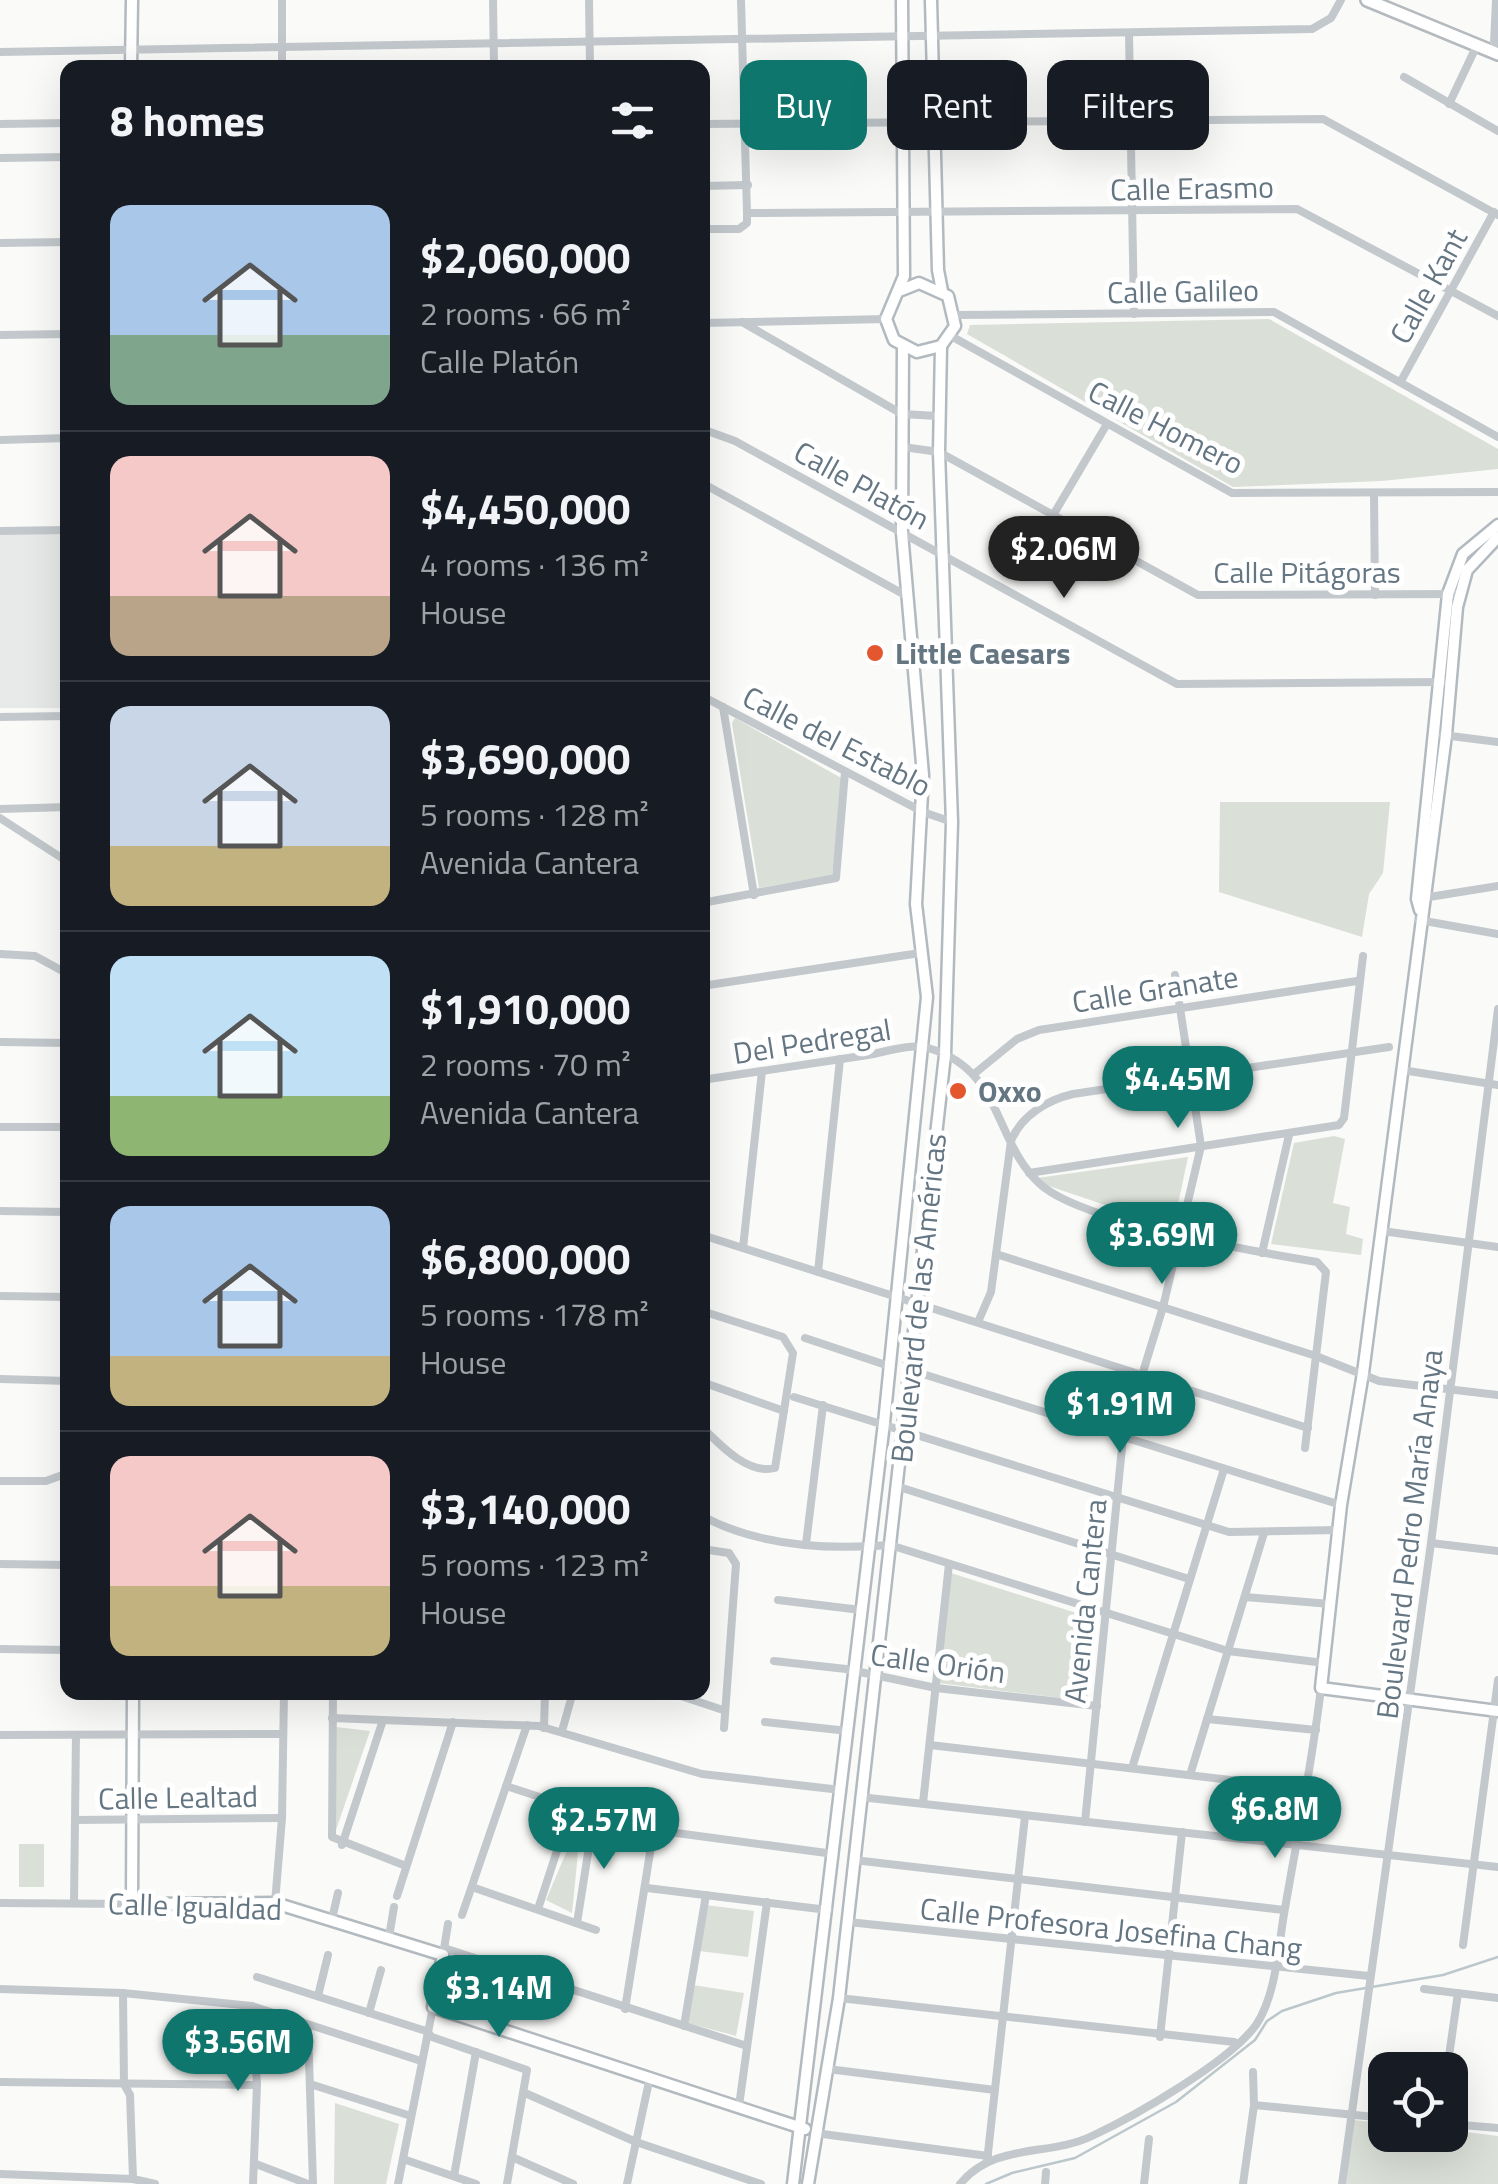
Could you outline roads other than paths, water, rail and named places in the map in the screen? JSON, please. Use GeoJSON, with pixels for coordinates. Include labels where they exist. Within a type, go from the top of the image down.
{"type":"FeatureCollection","features":[{"type":"Feature","properties":{"kind":"main road"},"geometry":{"type":"LineString","coordinates":[[132,0],[132,60]]}},
{"type":"Feature","properties":{"kind":"main road"},"geometry":{"type":"LineString","coordinates":[[902,0],[903,60]]}},
{"type":"Feature","properties":{"kind":"main road"},"geometry":{"type":"LineString","coordinates":[[932,0],[933,60]]}},
{"type":"Feature","properties":{"kind":"main road"},"geometry":{"type":"LineString","coordinates":[[1367,0],[1477,45],[1497,48]]}},
{"type":"Feature","properties":{"kind":"main road"},"geometry":{"type":"LineString","coordinates":[[1386,0],[1497,48]]}},
{"type":"Feature","properties":{"kind":"main road"},"geometry":{"type":"LineString","coordinates":[[904,150],[904,276],[886,319],[889,331],[903,347],[917,352],[941,346],[951,336],[956,315],[942,291],[935,150]]}},
{"type":"Feature","properties":{"kind":"main road"},"geometry":{"type":"LineString","coordinates":[[899,292],[919,284],[942,291]]}},
{"type":"Feature","properties":{"kind":"main road","name":"Boulevard de las Américas"},"geometry":{"type":"LineString","coordinates":[[808,2184],[839,1998],[945,1055],[952,822],[938,416],[941,346]]}},
{"type":"Feature","properties":{"kind":"main road","name":"Boulevard de las Américas"},"geometry":{"type":"LineString","coordinates":[[793,2184],[884,1423],[927,997],[916,904],[923,812],[902,533],[903,347]]}},
{"type":"Feature","properties":{"kind":"main road"},"geometry":{"type":"LineString","coordinates":[[1496,1710],[1321,1688],[1341,1506],[1363,1373],[1402,1070],[1454,594],[1463,554],[1498,524]]}},
{"type":"Feature","properties":{"kind":"main road"},"geometry":{"type":"LineString","coordinates":[[1454,594],[1473,561],[1498,537]]}},
{"type":"Feature","properties":{"kind":"main road"},"geometry":{"type":"LineString","coordinates":[[927,997],[949,998]]}},
{"type":"Feature","properties":{"kind":"main road"},"geometry":{"type":"LineString","coordinates":[[132,1904],[133,1700]]}},
{"type":"Feature","properties":{"kind":"main road","name":"Calle Igualdad"},"geometry":{"type":"LineString","coordinates":[[132,1904],[275,1903],[444,1952]]}},
{"type":"Feature","properties":{"kind":"main road"},"geometry":{"type":"LineString","coordinates":[[444,1952],[433,2007],[815,2134]]}},
{"type":"Feature","properties":{"kind":"street"},"geometry":{"type":"LineString","coordinates":[[282,0],[282,60]]}},
{"type":"Feature","properties":{"kind":"street"},"geometry":{"type":"LineString","coordinates":[[493,0],[494,60]]}},
{"type":"Feature","properties":{"kind":"street"},"geometry":{"type":"LineString","coordinates":[[589,0],[590,60]]}},
{"type":"Feature","properties":{"kind":"street"},"geometry":{"type":"LineString","coordinates":[[741,0],[742,60]]}},
{"type":"Feature","properties":{"kind":"street"},"geometry":{"type":"LineString","coordinates":[[0,52],[1312,30],[1331,18],[1341,0]]}},
{"type":"Feature","properties":{"kind":"street"},"geometry":{"type":"LineString","coordinates":[[1496,0],[1497,48]]}},
{"type":"Feature","properties":{"kind":"street"},"geometry":{"type":"LineString","coordinates":[[1129,33],[1129,60]]}},
{"type":"Feature","properties":{"kind":"street"},"geometry":{"type":"LineString","coordinates":[[1448,104],[1477,45]]}},
{"type":"Feature","properties":{"kind":"street"},"geometry":{"type":"LineString","coordinates":[[1404,77],[1498,131]]}},
{"type":"Feature","properties":{"kind":"street"},"geometry":{"type":"LineString","coordinates":[[1209,120],[1323,119],[1496,213]]}},
{"type":"Feature","properties":{"kind":"street"},"geometry":{"type":"LineString","coordinates":[[710,124],[740,122]]}},
{"type":"Feature","properties":{"kind":"street"},"geometry":{"type":"LineString","coordinates":[[0,124],[60,124]]}},
{"type":"Feature","properties":{"kind":"street"},"geometry":{"type":"LineString","coordinates":[[710,229],[739,229],[747,223],[747,150]]}},
{"type":"Feature","properties":{"kind":"street"},"geometry":{"type":"LineString","coordinates":[[1131,150],[1134,314]]}},
{"type":"Feature","properties":{"kind":"street"},"geometry":{"type":"LineString","coordinates":[[0,158],[60,157]]}},
{"type":"Feature","properties":{"kind":"street"},"geometry":{"type":"LineString","coordinates":[[710,186],[748,185]]}},
{"type":"Feature","properties":{"kind":"street","name":"Calle Erasmo"},"geometry":{"type":"LineString","coordinates":[[747,213],[1304,211],[1498,316]]}},
{"type":"Feature","properties":{"kind":"street","name":"Calle Kant"},"geometry":{"type":"LineString","coordinates":[[1402,381],[1496,213]]}},
{"type":"Feature","properties":{"kind":"street"},"geometry":{"type":"LineString","coordinates":[[0,243],[60,242]]}},
{"type":"Feature","properties":{"kind":"street","name":"Calle Galileo"},"geometry":{"type":"LineString","coordinates":[[956,315],[1278,314],[1498,437]]}},
{"type":"Feature","properties":{"kind":"street"},"geometry":{"type":"LineString","coordinates":[[710,323],[886,319]]}},
{"type":"Feature","properties":{"kind":"street"},"geometry":{"type":"LineString","coordinates":[[742,322],[902,414],[938,416]]}},
{"type":"Feature","properties":{"kind":"street"},"geometry":{"type":"LineString","coordinates":[[0,335],[60,334]]}},
{"type":"Feature","properties":{"kind":"street","name":"Calle Homero"},"geometry":{"type":"LineString","coordinates":[[951,336],[1232,493],[1498,492]]}},
{"type":"Feature","properties":{"kind":"street"},"geometry":{"type":"LineString","coordinates":[[1052,517],[1106,424]]}},
{"type":"Feature","properties":{"kind":"street","name":"Calle Platón"},"geometry":{"type":"LineString","coordinates":[[710,431],[1184,686],[1446,682]]}},
{"type":"Feature","properties":{"kind":"street"},"geometry":{"type":"LineString","coordinates":[[0,440],[60,438]]}},
{"type":"Feature","properties":{"kind":"street","name":"Calle Pitágoras"},"geometry":{"type":"LineString","coordinates":[[903,447],[939,452],[1198,595],[1454,594]]}},
{"type":"Feature","properties":{"kind":"street"},"geometry":{"type":"LineString","coordinates":[[710,487],[905,595]]}},
{"type":"Feature","properties":{"kind":"street"},"geometry":{"type":"LineString","coordinates":[[1374,493],[1375,595]]}},
{"type":"Feature","properties":{"kind":"street"},"geometry":{"type":"LineString","coordinates":[[0,531],[60,530]]}},
{"type":"Feature","properties":{"kind":"street","name":"Calle del Establo"},"geometry":{"type":"LineString","coordinates":[[710,701],[923,812],[952,822]]}},
{"type":"Feature","properties":{"kind":"street"},"geometry":{"type":"LineString","coordinates":[[723,708],[754,895]]}},
{"type":"Feature","properties":{"kind":"street"},"geometry":{"type":"LineString","coordinates":[[0,717],[60,716]]}},
{"type":"Feature","properties":{"kind":"street"},"geometry":{"type":"LineString","coordinates":[[1440,735],[1498,742]]}},
{"type":"Feature","properties":{"kind":"street"},"geometry":{"type":"LineString","coordinates":[[710,902],[836,878],[845,772]]}},
{"type":"Feature","properties":{"kind":"street"},"geometry":{"type":"LineString","coordinates":[[0,810],[60,807]]}},
{"type":"Feature","properties":{"kind":"street"},"geometry":{"type":"LineString","coordinates":[[0,818],[60,857]]}},
{"type":"Feature","properties":{"kind":"street"},"geometry":{"type":"LineString","coordinates":[[1421,898],[1498,886]]}},
{"type":"Feature","properties":{"kind":"street"},"geometry":{"type":"LineString","coordinates":[[1420,916],[1498,934]]}},
{"type":"Feature","properties":{"kind":"street"},"geometry":{"type":"LineString","coordinates":[[710,985],[920,953]]}},
{"type":"Feature","properties":{"kind":"street"},"geometry":{"type":"LineString","coordinates":[[0,954],[35,956],[60,970]]}},
{"type":"Feature","properties":{"kind":"street"},"geometry":{"type":"LineString","coordinates":[[1029,1174],[1289,1135],[1342,1123],[1363,956]]}},
{"type":"Feature","properties":{"kind":"street","name":"Avenida Cantera"},"geometry":{"type":"LineString","coordinates":[[1085,1822],[1123,1437],[1163,1307],[1201,1146],[1175,975]]}},
{"type":"Feature","properties":{"kind":"street","name":"Calle Granate"},"geometry":{"type":"LineString","coordinates":[[974,1074],[1017,1039],[1039,1030],[1357,981]]}},
{"type":"Feature","properties":{"kind":"street","name":"Boulevard Pedro María Anaya"},"geometry":{"type":"LineString","coordinates":[[1342,2184],[1494,1084],[1498,1008]]}},
{"type":"Feature","properties":{"kind":"street"},"geometry":{"type":"LineString","coordinates":[[0,1042],[60,1043]]}},
{"type":"Feature","properties":{"kind":"street","name":"Del Pedregal"},"geometry":{"type":"LineString","coordinates":[[710,1079],[924,1046],[945,1055],[974,1074],[992,1097],[1011,1142],[1029,1174],[1043,1188],[1066,1200],[1180,1236],[1317,1262],[1323,1267],[1316,1356]]}},
{"type":"Feature","properties":{"kind":"street"},"geometry":{"type":"LineString","coordinates":[[978,1322],[991,1292],[1011,1142],[1030,1115],[1061,1096],[1389,1048]]}},
{"type":"Feature","properties":{"kind":"street"},"geometry":{"type":"LineString","coordinates":[[818,1272],[840,1059]]}},
{"type":"Feature","properties":{"kind":"street"},"geometry":{"type":"LineString","coordinates":[[1402,1070],[1494,1084]]}},
{"type":"Feature","properties":{"kind":"street"},"geometry":{"type":"LineString","coordinates":[[742,1248],[762,1071]]}},
{"type":"Feature","properties":{"kind":"street"},"geometry":{"type":"LineString","coordinates":[[0,1126],[60,1127]]}},
{"type":"Feature","properties":{"kind":"street"},"geometry":{"type":"LineString","coordinates":[[1262,1253],[1289,1135]]}},
{"type":"Feature","properties":{"kind":"street"},"geometry":{"type":"LineString","coordinates":[[0,1211],[60,1212]]}},
{"type":"Feature","properties":{"kind":"street"},"geometry":{"type":"LineString","coordinates":[[1382,1232],[1498,1247]]}},
{"type":"Feature","properties":{"kind":"street"},"geometry":{"type":"LineString","coordinates":[[710,1238],[1308,1428]]}},
{"type":"Feature","properties":{"kind":"street"},"geometry":{"type":"LineString","coordinates":[[996,1254],[1316,1356],[1380,1381],[1498,1395]]}},
{"type":"Feature","properties":{"kind":"street"},"geometry":{"type":"LineString","coordinates":[[0,1296],[60,1297]]}},
{"type":"Feature","properties":{"kind":"street"},"geometry":{"type":"LineString","coordinates":[[710,1314],[778,1336],[790,1344],[778,1462],[771,1470],[752,1466],[710,1434]]}},
{"type":"Feature","properties":{"kind":"street"},"geometry":{"type":"LineString","coordinates":[[805,1338],[890,1366]]}},
{"type":"Feature","properties":{"kind":"street"},"geometry":{"type":"LineString","coordinates":[[1306,1448],[1316,1356]]}},
{"type":"Feature","properties":{"kind":"street"},"geometry":{"type":"LineString","coordinates":[[910,1370],[1341,1506]]}},
{"type":"Feature","properties":{"kind":"street"},"geometry":{"type":"LineString","coordinates":[[0,1380],[60,1381]]}},
{"type":"Feature","properties":{"kind":"street"},"geometry":{"type":"LineString","coordinates":[[710,1385],[784,1411]]}},
{"type":"Feature","properties":{"kind":"street"},"geometry":{"type":"LineString","coordinates":[[794,1396],[1229,1532],[1338,1530]]}},
{"type":"Feature","properties":{"kind":"street"},"geometry":{"type":"LineString","coordinates":[[806,1544],[823,1404]]}},
{"type":"Feature","properties":{"kind":"street"},"geometry":{"type":"LineString","coordinates":[[1132,1768],[1224,1469]]}},
{"type":"Feature","properties":{"kind":"street"},"geometry":{"type":"LineString","coordinates":[[0,1481],[60,1476]]}},
{"type":"Feature","properties":{"kind":"street"},"geometry":{"type":"LineString","coordinates":[[896,1486],[1189,1579]]}},
{"type":"Feature","properties":{"kind":"street"},"geometry":{"type":"LineString","coordinates":[[710,1519],[751,1536],[806,1544],[890,1545],[1228,1651],[1324,1663]]}},
{"type":"Feature","properties":{"kind":"street"},"geometry":{"type":"LineString","coordinates":[[1190,1775],[1264,1533]]}},
{"type":"Feature","properties":{"kind":"street"},"geometry":{"type":"LineString","coordinates":[[1431,1543],[1498,1551]]}},
{"type":"Feature","properties":{"kind":"street"},"geometry":{"type":"LineString","coordinates":[[710,1549],[729,1553],[736,1564],[724,1728]]}},
{"type":"Feature","properties":{"kind":"street"},"geometry":{"type":"LineString","coordinates":[[0,1564],[60,1565]]}},
{"type":"Feature","properties":{"kind":"street"},"geometry":{"type":"LineString","coordinates":[[923,1804],[949,1564]]}},
{"type":"Feature","properties":{"kind":"street"},"geometry":{"type":"LineString","coordinates":[[1245,1596],[1330,1604]]}},
{"type":"Feature","properties":{"kind":"street"},"geometry":{"type":"LineString","coordinates":[[778,1600],[861,1610]]}},
{"type":"Feature","properties":{"kind":"street"},"geometry":{"type":"LineString","coordinates":[[0,1650],[60,1650]]}},
{"type":"Feature","properties":{"kind":"street","name":"Calle Orión"},"geometry":{"type":"LineString","coordinates":[[774,1662],[846,1669],[854,1674],[936,1688],[1097,1706]]}},
{"type":"Feature","properties":{"kind":"street"},"geometry":{"type":"LineString","coordinates":[[1463,1945],[1498,1680]]}},
{"type":"Feature","properties":{"kind":"street"},"geometry":{"type":"LineString","coordinates":[[815,2134],[987,2159],[1008,2153],[1051,2150],[1091,2137],[1160,2100],[1238,2042],[1260,2017],[1274,1969],[1308,1788],[1321,1688]]}},
{"type":"Feature","properties":{"kind":"street"},"geometry":{"type":"LineString","coordinates":[[275,1903],[282,1818],[284,1700]]}},
{"type":"Feature","properties":{"kind":"street"},"geometry":{"type":"LineString","coordinates":[[333,1700],[332,1838],[342,1845],[406,1866]]}},
{"type":"Feature","properties":{"kind":"street"},"geometry":{"type":"LineString","coordinates":[[544,1728],[545,1700]]}},
{"type":"Feature","properties":{"kind":"street"},"geometry":{"type":"LineString","coordinates":[[562,1731],[571,1700]]}},
{"type":"Feature","properties":{"kind":"street"},"geometry":{"type":"LineString","coordinates":[[693,1700],[723,1710]]}},
{"type":"Feature","properties":{"kind":"street"},"geometry":{"type":"LineString","coordinates":[[332,1718],[527,1725],[562,1731],[693,1772],[842,1790]]}},
{"type":"Feature","properties":{"kind":"street"},"geometry":{"type":"LineString","coordinates":[[342,1845],[382,1720]]}},
{"type":"Feature","properties":{"kind":"street"},"geometry":{"type":"LineString","coordinates":[[1207,1720],[1316,1730]]}},
{"type":"Feature","properties":{"kind":"street"},"geometry":{"type":"LineString","coordinates":[[396,1896],[453,1722]]}},
{"type":"Feature","properties":{"kind":"street"},"geometry":{"type":"LineString","coordinates":[[766,1722],[848,1731]]}},
{"type":"Feature","properties":{"kind":"street"},"geometry":{"type":"LineString","coordinates":[[462,1915],[527,1725]]}},
{"type":"Feature","properties":{"kind":"street"},"geometry":{"type":"LineString","coordinates":[[0,1735],[283,1734]]}},
{"type":"Feature","properties":{"kind":"street"},"geometry":{"type":"LineString","coordinates":[[74,1903],[76,1735]]}},
{"type":"Feature","properties":{"kind":"street"},"geometry":{"type":"LineString","coordinates":[[930,1745],[1308,1788]]}},
{"type":"Feature","properties":{"kind":"street"},"geometry":{"type":"LineString","coordinates":[[506,1786],[606,1820]]}},
{"type":"Feature","properties":{"kind":"street"},"geometry":{"type":"LineString","coordinates":[[860,1797],[1498,1867]]}},
{"type":"Feature","properties":{"kind":"street"},"geometry":{"type":"LineString","coordinates":[[626,2009],[658,1802]]}},
{"type":"Feature","properties":{"kind":"street"},"geometry":{"type":"LineString","coordinates":[[538,1910],[572,1808]]}},
{"type":"Feature","properties":{"kind":"street"},"geometry":{"type":"LineString","coordinates":[[577,1923],[594,1815]]}},
{"type":"Feature","properties":{"kind":"street"},"geometry":{"type":"LineString","coordinates":[[960,2184],[987,2159],[1025,1816]]}},
{"type":"Feature","properties":{"kind":"street","name":"Calle Lealtad"},"geometry":{"type":"LineString","coordinates":[[75,1820],[282,1818]]}},
{"type":"Feature","properties":{"kind":"street"},"geometry":{"type":"LineString","coordinates":[[654,1830],[834,1854]]}},
{"type":"Feature","properties":{"kind":"street"},"geometry":{"type":"LineString","coordinates":[[1160,2037],[1182,1832]]}},
{"type":"Feature","properties":{"kind":"street"},"geometry":{"type":"LineString","coordinates":[[854,1860],[1284,1910]]}},
{"type":"Feature","properties":{"kind":"street"},"geometry":{"type":"LineString","coordinates":[[472,1886],[596,1930]]}},
{"type":"Feature","properties":{"kind":"street"},"geometry":{"type":"LineString","coordinates":[[647,1888],[828,1910]]}},
{"type":"Feature","properties":{"kind":"street"},"geometry":{"type":"LineString","coordinates":[[332,1919],[338,1893]]}},
{"type":"Feature","properties":{"kind":"street"},"geometry":{"type":"LineString","coordinates":[[684,2026],[706,1895]]}},
{"type":"Feature","properties":{"kind":"street"},"geometry":{"type":"LineString","coordinates":[[739,2106],[766,1902]]}},
{"type":"Feature","properties":{"kind":"street","name":"Calle Igualdad"},"geometry":{"type":"LineString","coordinates":[[0,1903],[132,1904]]}},
{"type":"Feature","properties":{"kind":"street"},"geometry":{"type":"LineString","coordinates":[[390,1937],[394,1906]]}},
{"type":"Feature","properties":{"kind":"street","name":"Calle Profesora Josefina Chang"},"geometry":{"type":"LineString","coordinates":[[848,1922],[1368,1977]]}},
{"type":"Feature","properties":{"kind":"street"},"geometry":{"type":"LineString","coordinates":[[448,1924],[444,1952],[747,2046]]}},
{"type":"Feature","properties":{"kind":"street"},"geometry":{"type":"LineString","coordinates":[[318,1996],[328,1956]]}},
{"type":"Feature","properties":{"kind":"street"},"geometry":{"type":"LineString","coordinates":[[369,2012],[381,1970]]}},
{"type":"Feature","properties":{"kind":"street"},"geometry":{"type":"LineString","coordinates":[[257,1977],[426,2031],[524,2068],[529,2075],[507,2184]]}},
{"type":"Feature","properties":{"kind":"street"},"geometry":{"type":"LineString","coordinates":[[0,1989],[123,1994],[252,2006],[308,2028],[421,2062]]}},
{"type":"Feature","properties":{"kind":"street"},"geometry":{"type":"LineString","coordinates":[[1424,1989],[1498,1998]]}},
{"type":"Feature","properties":{"kind":"street"},"geometry":{"type":"LineString","coordinates":[[1449,2052],[1458,1992]]}},
{"type":"Feature","properties":{"kind":"street"},"geometry":{"type":"LineString","coordinates":[[123,1994],[124,2084],[130,2095],[133,2178]]}},
{"type":"Feature","properties":{"kind":"street"},"geometry":{"type":"LineString","coordinates":[[839,1998],[1160,2037],[1238,2042]]}},
{"type":"Feature","properties":{"kind":"street"},"geometry":{"type":"LineString","coordinates":[[252,2006],[257,2085],[253,2184]]}},
{"type":"Feature","properties":{"kind":"street"},"geometry":{"type":"LineString","coordinates":[[398,2184],[433,2007]]}},
{"type":"Feature","properties":{"kind":"street"},"geometry":{"type":"LineString","coordinates":[[256,2164],[311,2184],[308,2028]]}},
{"type":"Feature","properties":{"kind":"street"},"geometry":{"type":"LineString","coordinates":[[454,2176],[476,2052]]}},
{"type":"Feature","properties":{"kind":"street"},"geometry":{"type":"LineString","coordinates":[[828,2069],[995,2090]]}},
{"type":"Feature","properties":{"kind":"street"},"geometry":{"type":"LineString","coordinates":[[1243,2184],[1254,2106],[1253,2072]]}},
{"type":"Feature","properties":{"kind":"street"},"geometry":{"type":"LineString","coordinates":[[627,2184],[650,2078]]}},
{"type":"Feature","properties":{"kind":"street"},"geometry":{"type":"LineString","coordinates":[[0,2082],[257,2085]]}},
{"type":"Feature","properties":{"kind":"street"},"geometry":{"type":"LineString","coordinates":[[310,2084],[411,2116]]}},
{"type":"Feature","properties":{"kind":"street"},"geometry":{"type":"LineString","coordinates":[[525,2093],[636,2142],[761,2184]]}},
{"type":"Feature","properties":{"kind":"street"},"geometry":{"type":"LineString","coordinates":[[1254,2106],[1368,2116]]}},
{"type":"Feature","properties":{"kind":"street"},"geometry":{"type":"LineString","coordinates":[[1468,2126],[1498,2128]]}},
{"type":"Feature","properties":{"kind":"street"},"geometry":{"type":"LineString","coordinates":[[1144,2184],[1149,2139]]}},
{"type":"Feature","properties":{"kind":"street"},"geometry":{"type":"LineString","coordinates":[[512,2157],[573,2184]]}},
{"type":"Feature","properties":{"kind":"street"},"geometry":{"type":"LineString","coordinates":[[403,2159],[476,2184]]}},
{"type":"Feature","properties":{"kind":"street"},"geometry":{"type":"LineString","coordinates":[[1046,2172],[1046,2184]]}},
{"type":"Feature","properties":{"kind":"street"},"geometry":{"type":"LineString","coordinates":[[0,2174],[133,2178],[155,2184]]}},
{"type":"Feature","properties":{"kind":"waterway"},"geometry":{"type":"LineString","coordinates":[[986,2184],[1012,2173],[1075,2158],[1176,2102],[1255,2040],[1267,2021],[1282,2011],[1336,1993],[1443,1975],[1498,1957]]}},
{"type":"Feature","properties":{"kind":"place","name":"Little Caesars"},"geometry":{"type":"Point","coordinates":[875,653]}},
{"type":"Feature","properties":{"kind":"place","name":"Oxxo"},"geometry":{"type":"Point","coordinates":[958,1091]}}]}
